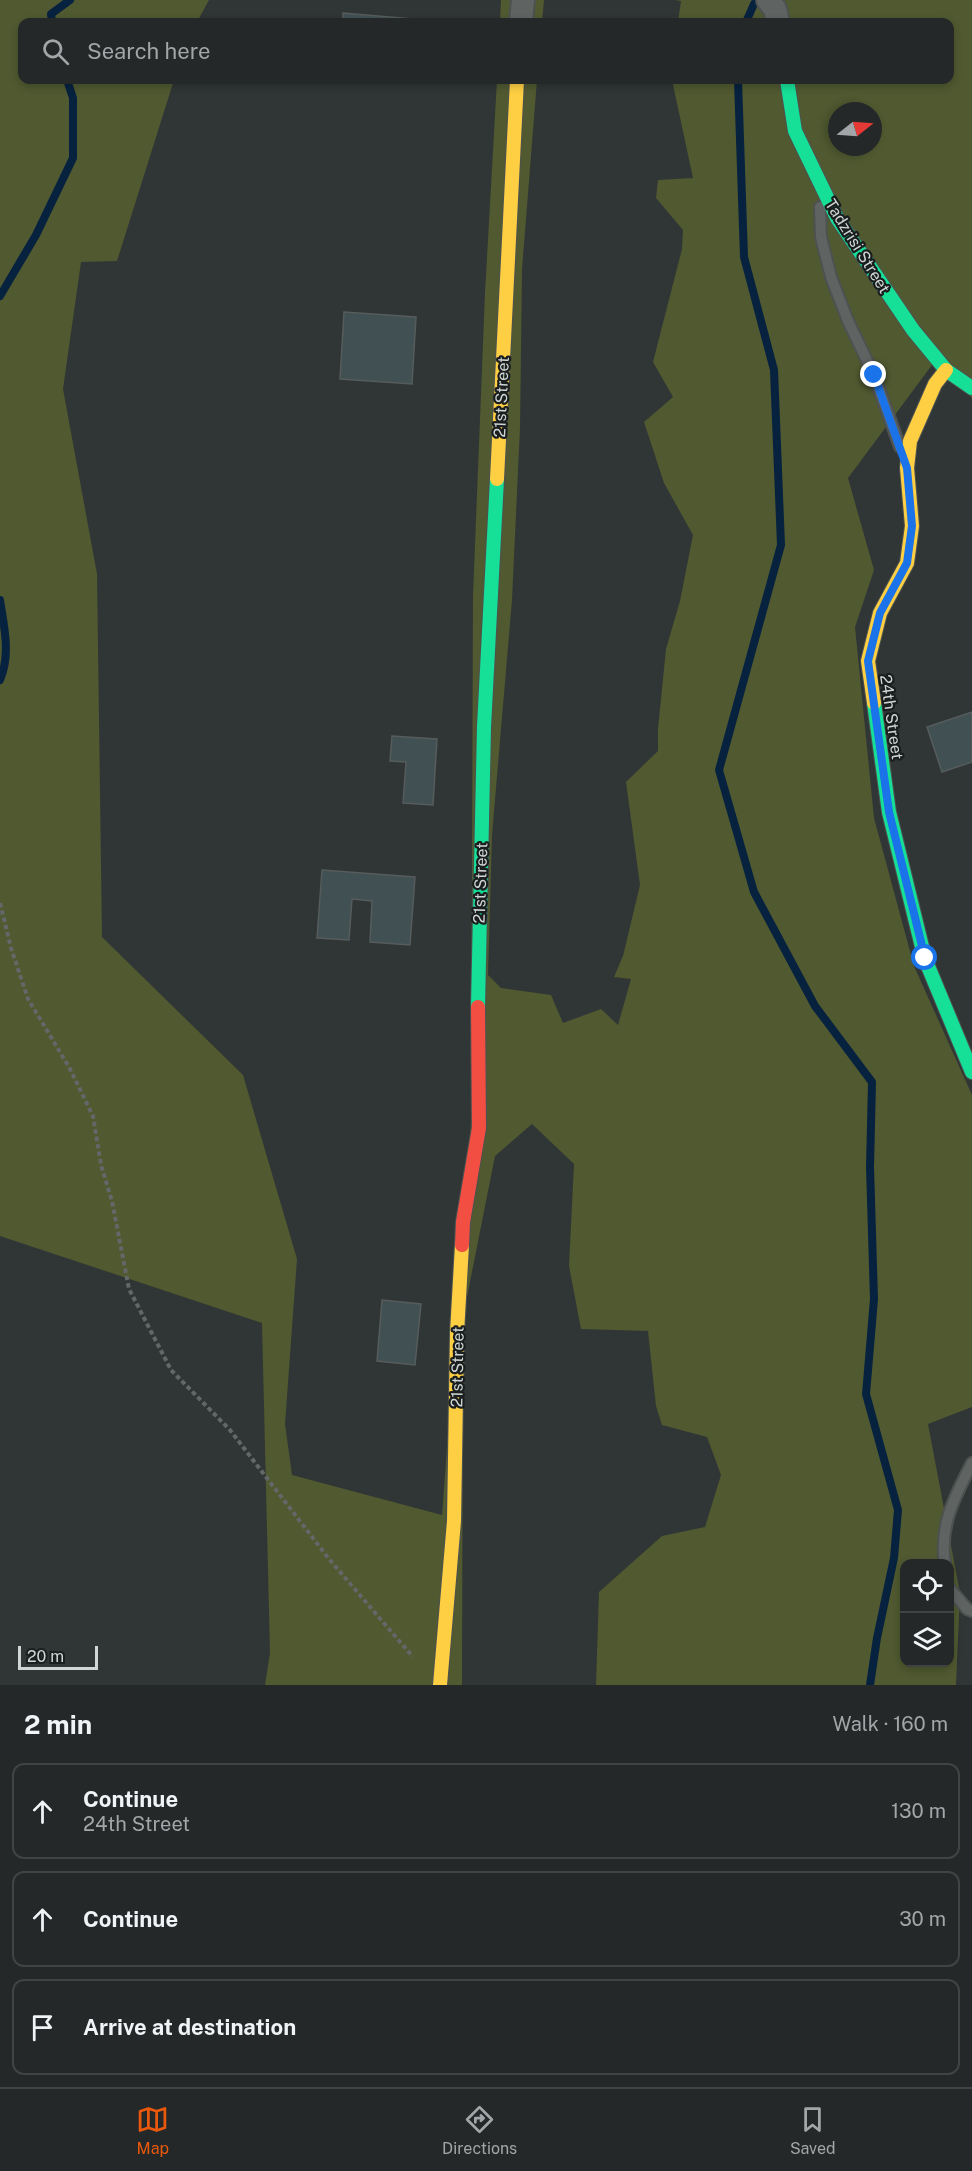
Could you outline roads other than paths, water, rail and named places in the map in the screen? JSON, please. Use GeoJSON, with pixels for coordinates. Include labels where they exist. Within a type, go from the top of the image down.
{"type":"FeatureCollection","features":[{"type":"Feature","properties":{"kind":"street"},"geometry":{"type":"LineString","coordinates":[[521,18],[523,0]]}},
{"type":"Feature","properties":{"kind":"street"},"geometry":{"type":"LineString","coordinates":[[768,0],[775,9],[777,18]]}},
{"type":"Feature","properties":{"kind":"street","name":"21st Street"},"geometry":{"type":"LineString","coordinates":[[440,1685],[454,1521],[457,1333],[463,1222],[479,1128],[478,951],[484,739],[517,84]]}},
{"type":"Feature","properties":{"kind":"street","name":"Tadzrisi Street"},"geometry":{"type":"LineString","coordinates":[[788,84],[795,131],[837,218],[913,330],[946,370],[972,388]]}},
{"type":"Feature","properties":{"kind":"street","name":"24th Street"},"geometry":{"type":"LineString","coordinates":[[946,370],[935,384],[910,441],[907,468],[912,526],[907,563],[880,613],[868,661],[889,812],[925,958],[972,1072]]}},
{"type":"Feature","properties":{"kind":"lane"},"geometry":{"type":"LineString","coordinates":[[820,183],[821,237],[831,278],[848,321],[874,375],[907,468]]}},
{"type":"Feature","properties":{"kind":"lane"},"geometry":{"type":"LineString","coordinates":[[944,1559],[942,1545],[950,1509],[972,1463]]}},
{"type":"Feature","properties":{"kind":"lane"},"geometry":{"type":"LineString","coordinates":[[954,1594],[967,1609],[972,1611]]}},
{"type":"Feature","properties":{"kind":"waterway"},"geometry":{"type":"LineString","coordinates":[[52,18],[51,14],[70,0]]}},
{"type":"Feature","properties":{"kind":"waterway"},"geometry":{"type":"LineString","coordinates":[[748,18],[754,4]]}},
{"type":"Feature","properties":{"kind":"waterway"},"geometry":{"type":"LineString","coordinates":[[0,296],[36,235],[73,158],[73,98],[68,84]]}},
{"type":"Feature","properties":{"kind":"waterway"},"geometry":{"type":"LineString","coordinates":[[738,84],[744,257],[774,370],[781,545],[719,770],[754,892],[815,1006],[872,1082],[870,1167],[874,1299],[866,1394],[898,1510],[894,1558],[877,1638],[870,1685]]}},
{"type":"Feature","properties":{"kind":"waterway"},"geometry":{"type":"LineString","coordinates":[[0,600],[6,651],[0,680]]}}]}
